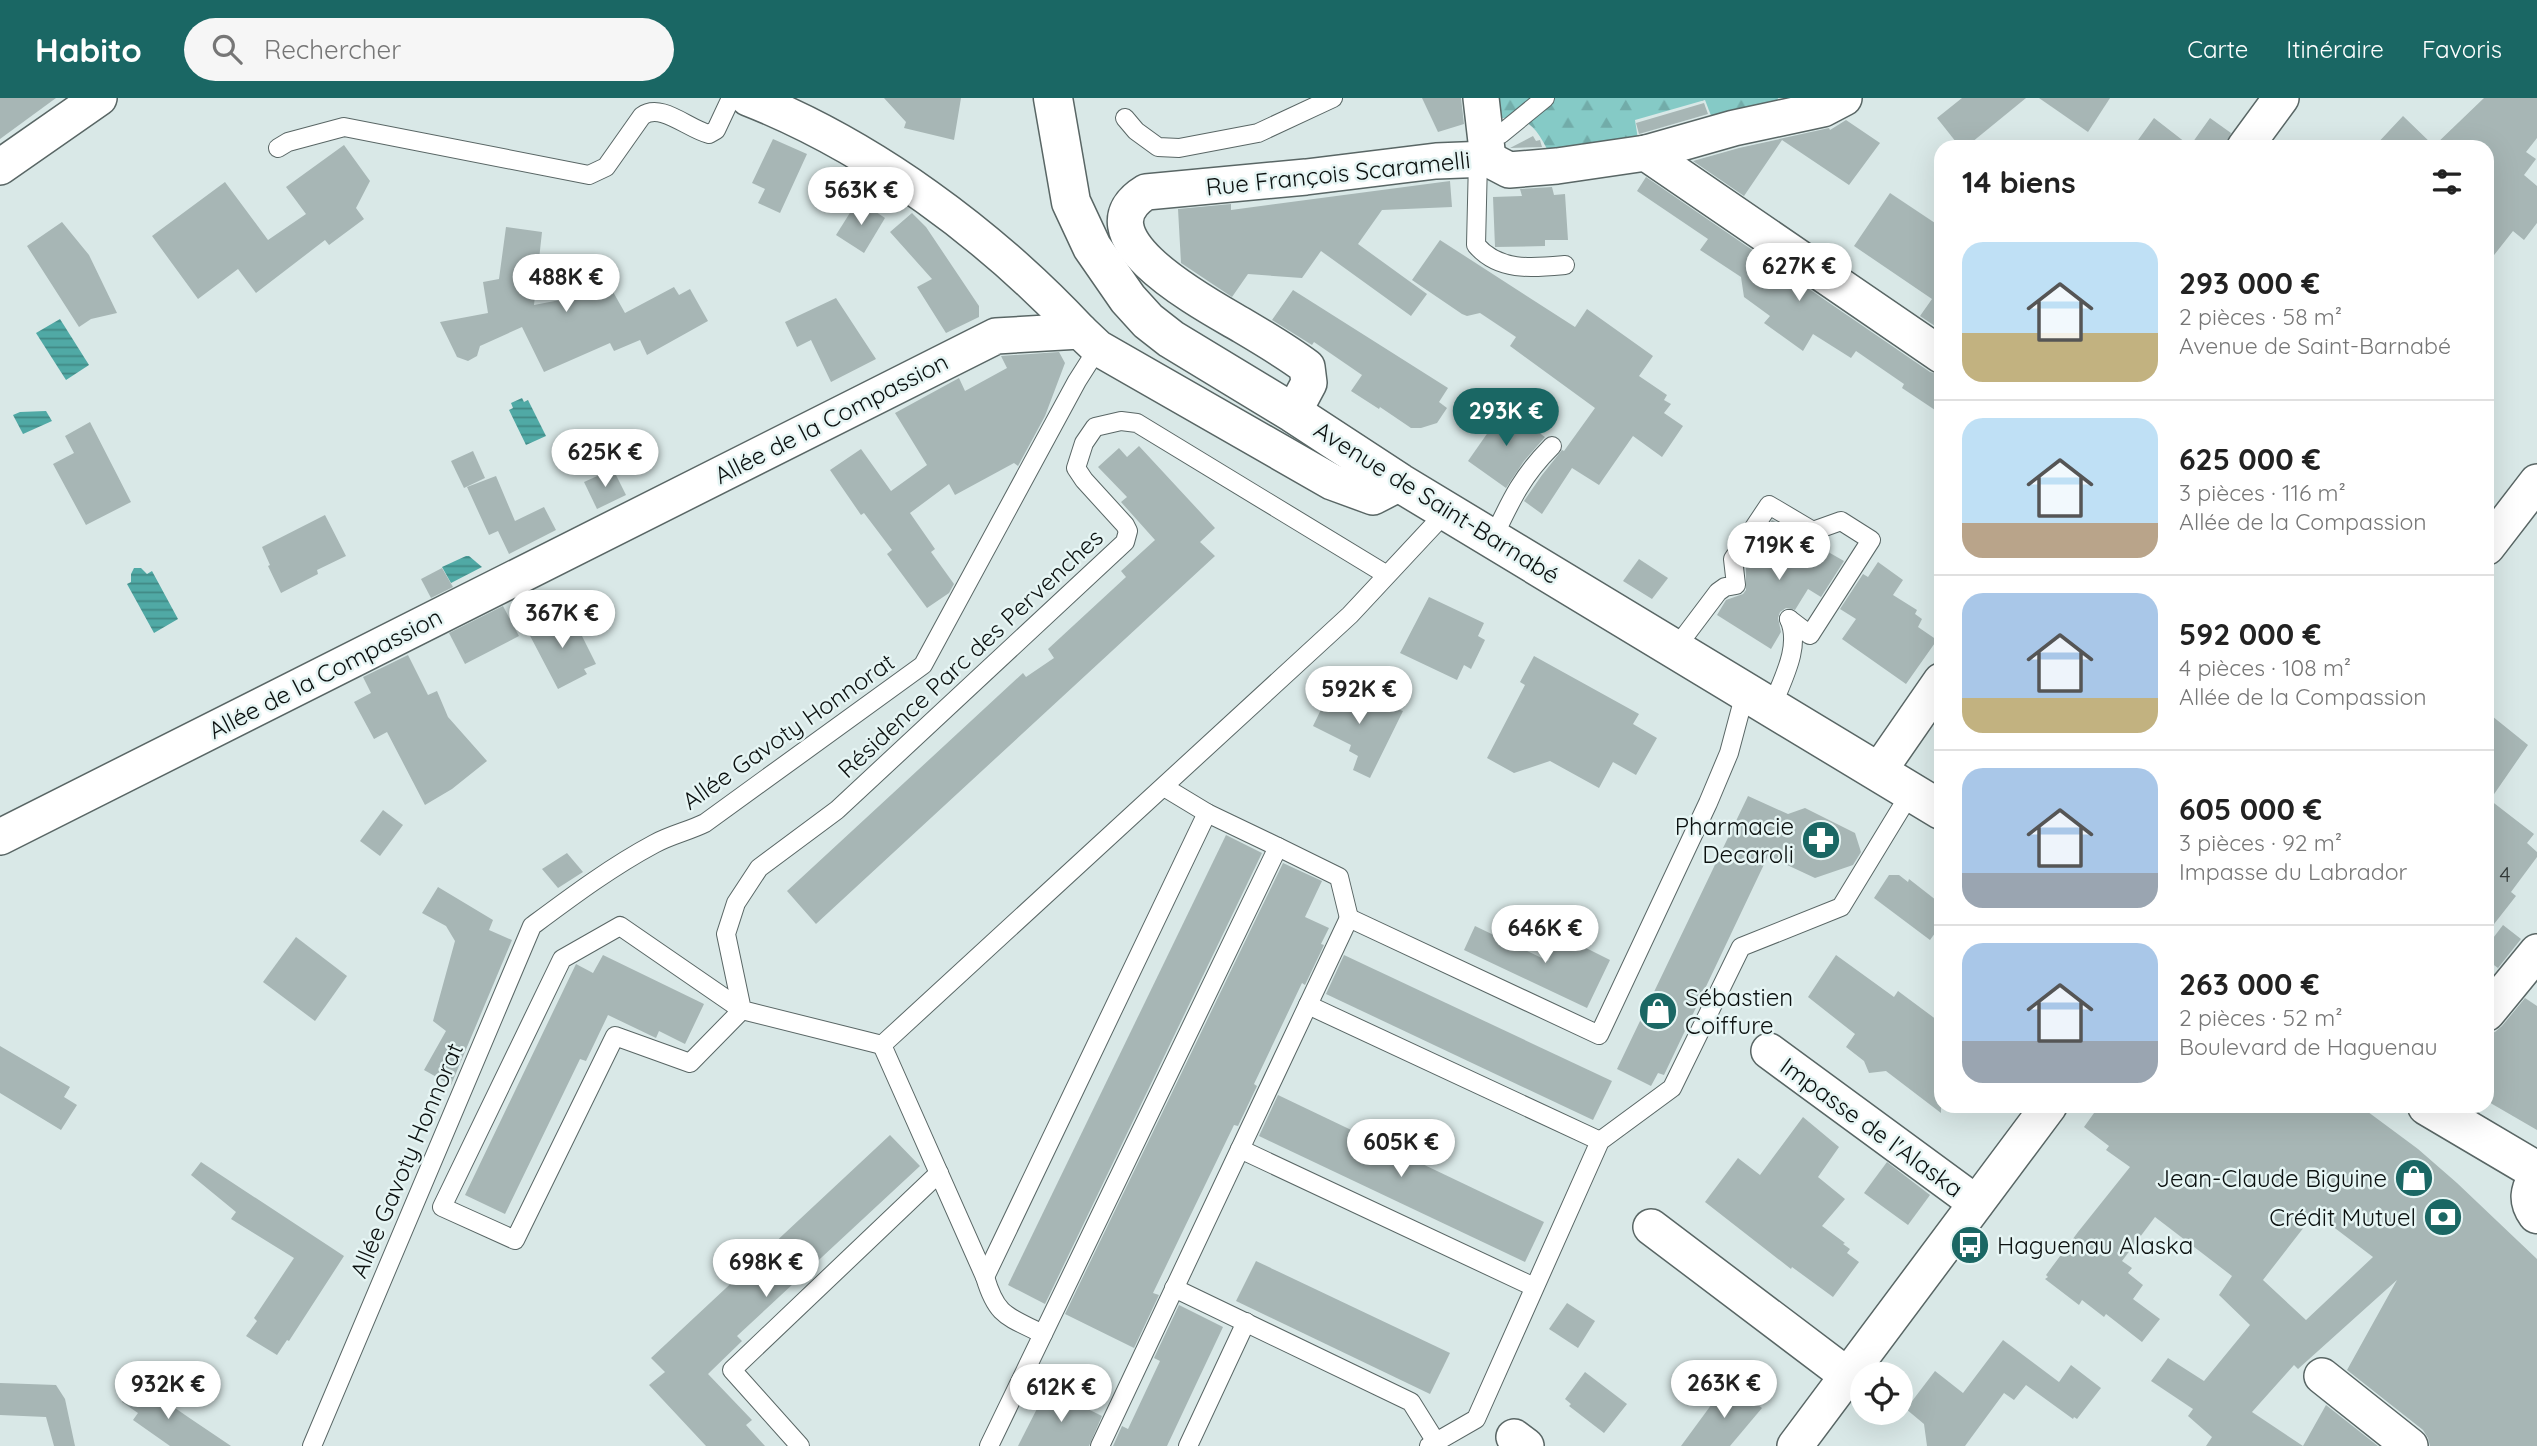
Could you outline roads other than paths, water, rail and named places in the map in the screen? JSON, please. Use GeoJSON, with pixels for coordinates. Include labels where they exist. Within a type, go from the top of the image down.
{"type":"FeatureCollection","features":[{"type":"Feature","properties":{"kind":"main road","name":"Avenue de Saint-Barnabé"},"geometry":{"type":"LineString","coordinates":[[1053,98],[1071,202],[1092,247],[1128,299],[1148,321],[1171,339],[1447,511],[1926,801]]}},
{"type":"Feature","properties":{"kind":"main road"},"geometry":{"type":"LineString","coordinates":[[2439,1113],[2537,1171]]}},
{"type":"Feature","properties":{"kind":"main road"},"geometry":{"type":"LineString","coordinates":[[2537,1177],[2529,1192],[2531,1206],[2537,1214]]}},
{"type":"Feature","properties":{"kind":"street"},"geometry":{"type":"LineString","coordinates":[[0,167],[99,98]]}},
{"type":"Feature","properties":{"kind":"street"},"geometry":{"type":"LineString","coordinates":[[748,98],[835,138],[895,174],[1048,297],[1089,340],[1332,482],[1373,496],[1400,482]]}},
{"type":"Feature","properties":{"kind":"street"},"geometry":{"type":"LineString","coordinates":[[1481,98],[1484,152]]}},
{"type":"Feature","properties":{"kind":"street","name":"Rue François Scaramelli"},"geometry":{"type":"LineString","coordinates":[[1293,413],[1309,383],[1307,367],[1290,354],[1184,291],[1138,252],[1125,227],[1126,213],[1133,200],[1146,192],[1306,177],[1436,161],[1484,152],[1509,170],[1557,166],[1646,153],[1734,128],[1823,109],[1844,98]]}},
{"type":"Feature","properties":{"kind":"street"},"geometry":{"type":"LineString","coordinates":[[2250,140],[2281,98]]}},
{"type":"Feature","properties":{"kind":"street"},"geometry":{"type":"LineString","coordinates":[[1646,153],[1934,350]]}},
{"type":"Feature","properties":{"kind":"street","name":"Allée de la Compassion"},"geometry":{"type":"LineString","coordinates":[[0,837],[996,335],[1089,340]]}},
{"type":"Feature","properties":{"kind":"street"},"geometry":{"type":"LineString","coordinates":[[2494,538],[2537,482]]}},
{"type":"Feature","properties":{"kind":"street"},"geometry":{"type":"LineString","coordinates":[[1878,772],[1934,691]]}},
{"type":"Feature","properties":{"kind":"street"},"geometry":{"type":"LineString","coordinates":[[2494,1004],[2537,952]]}},
{"type":"Feature","properties":{"kind":"street","name":"Impasse de l'Alaska"},"geometry":{"type":"LineString","coordinates":[[1769,1051],[1976,1203]]}},
{"type":"Feature","properties":{"kind":"street"},"geometry":{"type":"LineString","coordinates":[[1795,1446],[2044,1113]]}},
{"type":"Feature","properties":{"kind":"street"},"geometry":{"type":"LineString","coordinates":[[1651,1227],[1848,1376]]}},
{"type":"Feature","properties":{"kind":"street"},"geometry":{"type":"LineString","coordinates":[[2322,1376],[2410,1446]]}},
{"type":"Feature","properties":{"kind":"lane"},"geometry":{"type":"LineString","coordinates":[[278,148],[288,142],[344,127],[589,175],[606,167],[647,112],[659,111],[709,134],[716,130],[731,98]]}},
{"type":"Feature","properties":{"kind":"lane"},"geometry":{"type":"LineString","coordinates":[[1125,118],[1136,131],[1158,147],[1180,148],[1258,133],[1333,98]]}},
{"type":"Feature","properties":{"kind":"lane"},"geometry":{"type":"LineString","coordinates":[[1545,98],[1501,134],[1484,152],[1476,245],[1484,254],[1513,266],[1565,265]]}},
{"type":"Feature","properties":{"kind":"lane","name":"Allée Gavoty Honnorat"},"geometry":{"type":"LineString","coordinates":[[312,1446],[531,926],[656,842],[705,823],[923,665],[1077,381],[1089,340]]}},
{"type":"Feature","properties":{"kind":"lane","name":"Résidence Parc des Pervenches"},"geometry":{"type":"LineString","coordinates":[[742,1010],[726,934],[736,904],[759,868],[837,810],[1125,542],[1128,531],[1125,525],[1076,468],[1084,443],[1094,427],[1121,421],[1137,423],[1387,575]]}},
{"type":"Feature","properties":{"kind":"lane"},"geometry":{"type":"LineString","coordinates":[[1493,538],[1516,489],[1527,472],[1552,446]]}},
{"type":"Feature","properties":{"kind":"lane"},"geometry":{"type":"LineString","coordinates":[[1349,918],[1599,1035],[1729,753],[1793,646],[1794,631],[1789,619],[1810,635],[1871,540],[1841,521],[1813,531],[1769,505],[1733,559],[1736,585],[1717,592],[1675,649]]}},
{"type":"Feature","properties":{"kind":"lane"},"geometry":{"type":"LineString","coordinates":[[882,1045],[1350,615],[1447,511]]}},
{"type":"Feature","properties":{"kind":"lane"},"geometry":{"type":"LineString","coordinates":[[1100,1446],[1349,918],[1339,877],[1208,813],[1164,787]]}},
{"type":"Feature","properties":{"kind":"lane"},"geometry":{"type":"LineString","coordinates":[[1174,1288],[1411,1402],[1432,1444],[1476,1419],[1600,1141],[1672,1088],[1741,947],[1841,907],[1926,801]]}},
{"type":"Feature","properties":{"kind":"lane"},"geometry":{"type":"LineString","coordinates":[[985,1277],[1208,813]]}},
{"type":"Feature","properties":{"kind":"lane"},"geometry":{"type":"LineString","coordinates":[[989,1446],[1278,847]]}},
{"type":"Feature","properties":{"kind":"lane"},"geometry":{"type":"LineString","coordinates":[[742,1010],[690,1063],[615,1036],[515,1240],[442,1207],[562,959],[620,926],[742,1010],[882,1045]]}},
{"type":"Feature","properties":{"kind":"lane"},"geometry":{"type":"LineString","coordinates":[[1308,1004],[1600,1141]]}},
{"type":"Feature","properties":{"kind":"lane"},"geometry":{"type":"LineString","coordinates":[[882,1045],[985,1277],[992,1300],[1005,1315],[1043,1334]]}},
{"type":"Feature","properties":{"kind":"lane"},"geometry":{"type":"LineString","coordinates":[[1240,1149],[1534,1287]]}},
{"type":"Feature","properties":{"kind":"lane"},"geometry":{"type":"LineString","coordinates":[[800,1446],[732,1370],[939,1173]]}},
{"type":"Feature","properties":{"kind":"lane"},"geometry":{"type":"LineString","coordinates":[[1188,1446],[1246,1322]]}},
{"type":"Feature","properties":{"kind":"place","name":"Pharmacie Decaroli"},"geometry":{"type":"Point","coordinates":[1821,840]}},
{"type":"Feature","properties":{"kind":"place","name":"Sébastien Coiffure"},"geometry":{"type":"Point","coordinates":[1658,1011]}},
{"type":"Feature","properties":{"kind":"place","name":"Jean-Claude Biguine"},"geometry":{"type":"Point","coordinates":[2414,1178]}},
{"type":"Feature","properties":{"kind":"place","name":"Crédit Mutuel"},"geometry":{"type":"Point","coordinates":[2443,1217]}},
{"type":"Feature","properties":{"kind":"place","name":"Haguenau Alaska"},"geometry":{"type":"Point","coordinates":[1970,1245]}}]}
